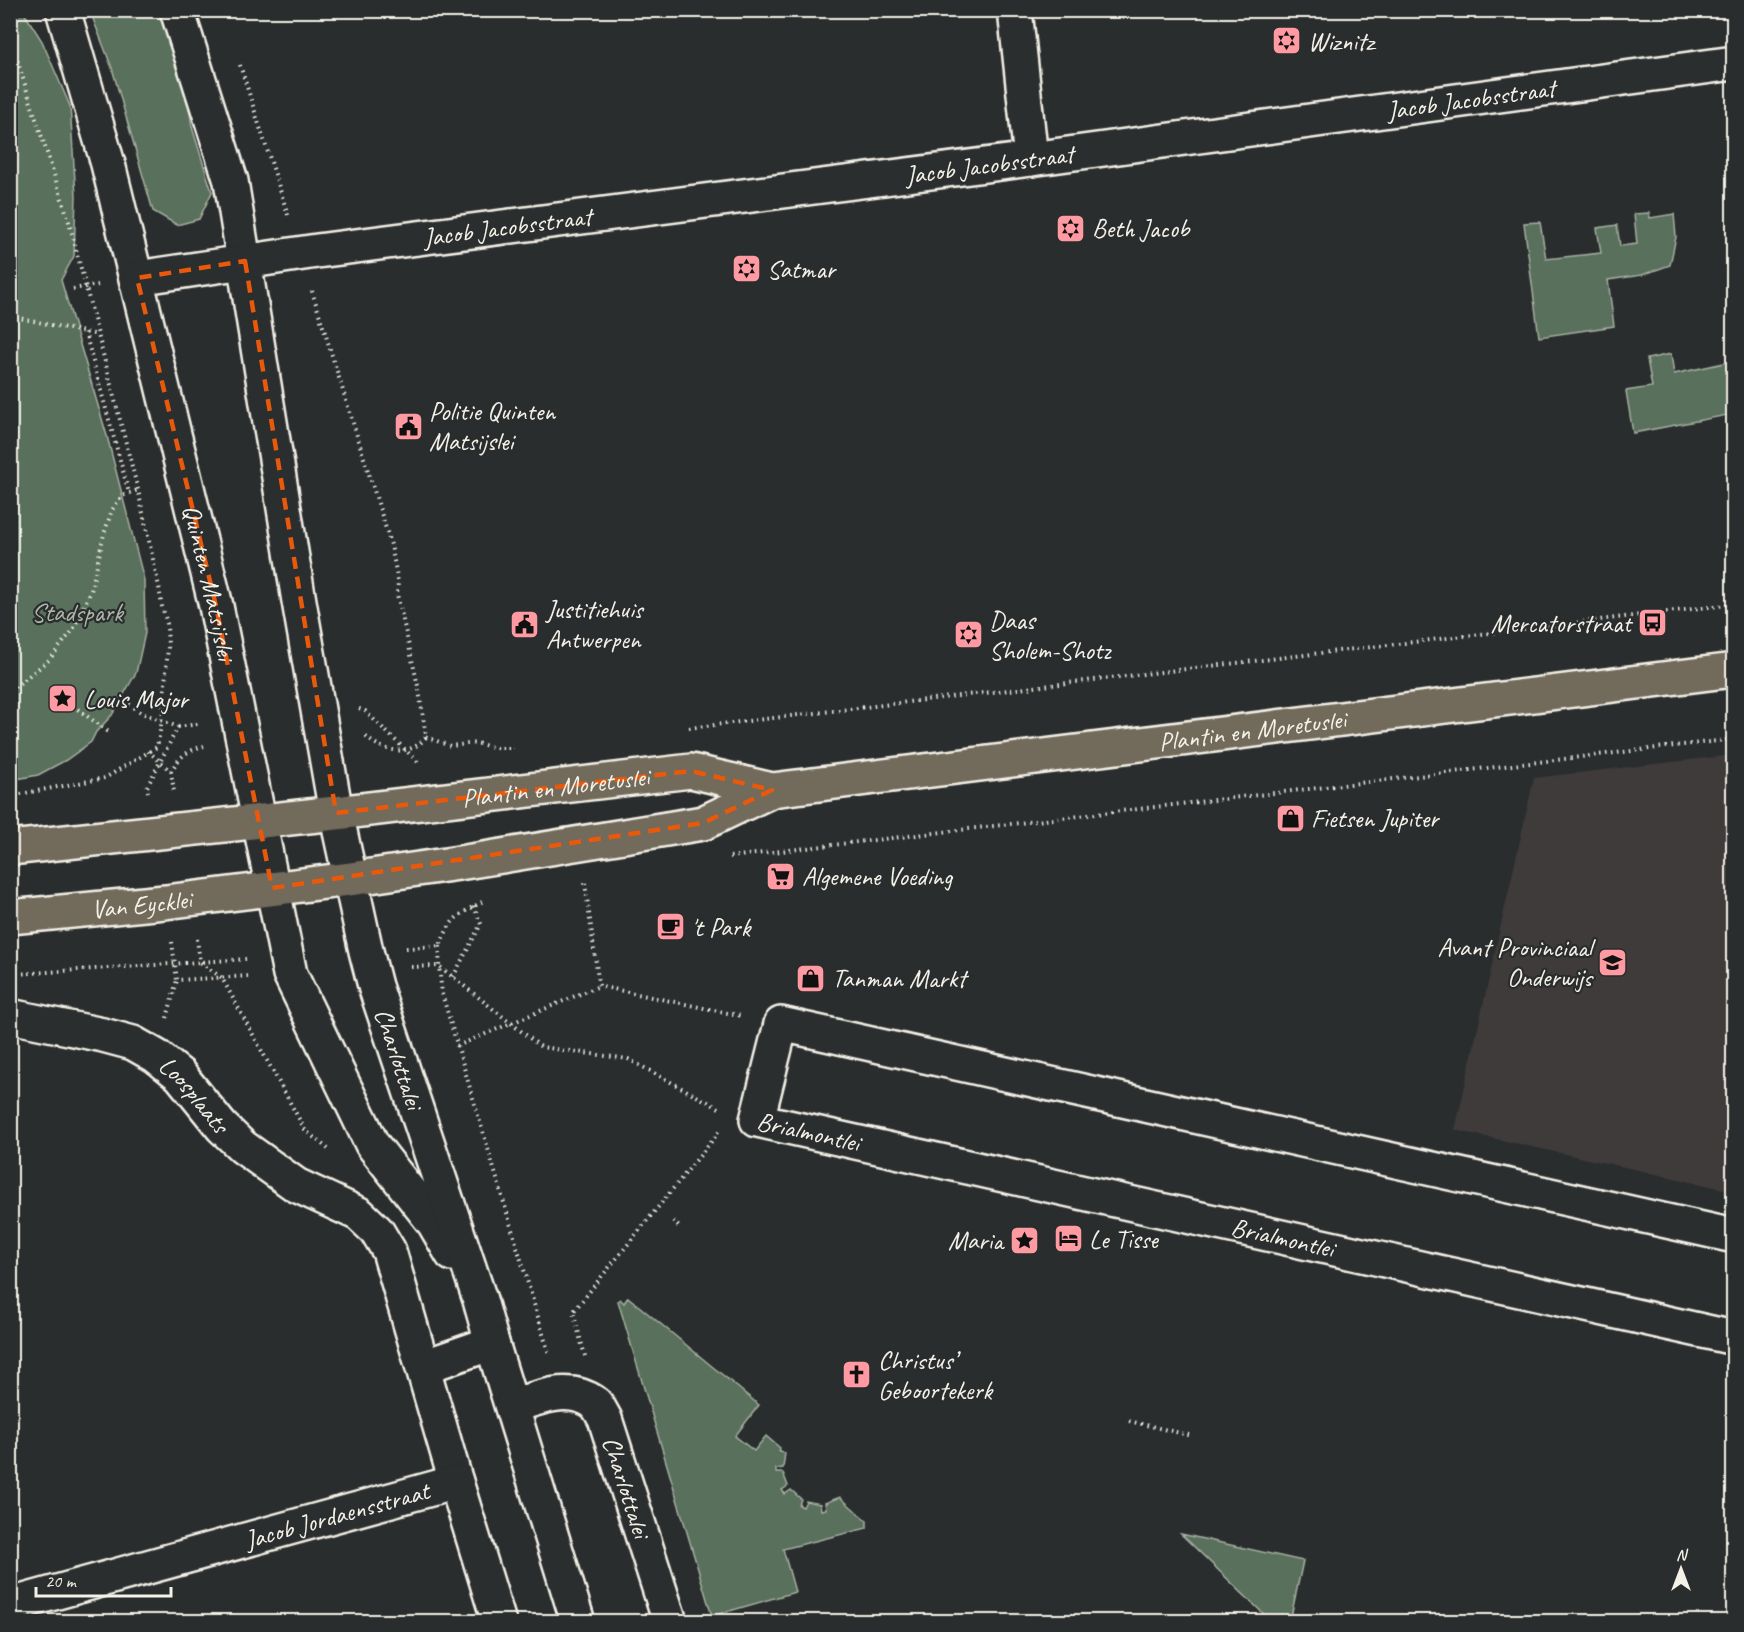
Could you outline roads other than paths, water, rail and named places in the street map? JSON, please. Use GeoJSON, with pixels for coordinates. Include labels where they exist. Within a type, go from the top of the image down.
{"type":"FeatureCollection","features":[{"type":"Feature","properties":{"kind":"main road","name":"Plantin en Moretuslei"},"geometry":{"type":"LineString","coordinates":[[350,879],[703,823],[772,790],[1734,670]]}},
{"type":"Feature","properties":{"kind":"main road","name":"Plantin en Moretuslei"},"geometry":{"type":"LineString","coordinates":[[259,821],[691,771],[772,790]]}},
{"type":"Feature","properties":{"kind":"main road"},"geometry":{"type":"LineString","coordinates":[[10,848],[259,821]]}},
{"type":"Feature","properties":{"kind":"main road","name":"Van Eycklei"},"geometry":{"type":"LineString","coordinates":[[10,916],[165,902],[350,879]]}},
{"type":"Feature","properties":{"kind":"street","name":"Quinten Matsijslei"},"geometry":{"type":"LineString","coordinates":[[63,10],[108,164],[216,606],[272,888]]}},
{"type":"Feature","properties":{"kind":"street"},"geometry":{"type":"LineString","coordinates":[[177,10],[231,181],[336,813]]}},
{"type":"Feature","properties":{"kind":"street"},"geometry":{"type":"LineString","coordinates":[[1015,10],[1031,159]]}},
{"type":"Feature","properties":{"kind":"street","name":"Jacob Jacobsstraat"},"geometry":{"type":"LineString","coordinates":[[245,261],[1031,159],[1734,63]]}},
{"type":"Feature","properties":{"kind":"street"},"geometry":{"type":"LineString","coordinates":[[137,279],[245,261]]}},
{"type":"Feature","properties":{"kind":"street","name":"Charlottalei"},"geometry":{"type":"LineString","coordinates":[[336,813],[375,986],[480,1300],[578,1622]]}},
{"type":"Feature","properties":{"kind":"street","name":"Charlottalei"},"geometry":{"type":"LineString","coordinates":[[272,888],[290,974],[372,1144],[434,1223],[480,1300]]}},
{"type":"Feature","properties":{"kind":"street","name":"Loosplaats"},"geometry":{"type":"LineString","coordinates":[[10,1016],[133,1043],[180,1075],[222,1127],[250,1152],[296,1185],[359,1214],[377,1231],[389,1251],[423,1367]]}},
{"type":"Feature","properties":{"kind":"street","name":"Brialmontlei"},"geometry":{"type":"LineString","coordinates":[[1734,1236],[782,1024],[757,1120],[1734,1338]]}},
{"type":"Feature","properties":{"kind":"street"},"geometry":{"type":"LineString","coordinates":[[492,1344],[423,1367],[499,1622]]}},
{"type":"Feature","properties":{"kind":"street","name":"Charlottalei"},"geometry":{"type":"LineString","coordinates":[[512,1406],[571,1394],[597,1404],[605,1419],[670,1622]]}},
{"type":"Feature","properties":{"kind":"street","name":"Jacob Jordaensstraat"},"geometry":{"type":"LineString","coordinates":[[10,1605],[456,1482]]}},
{"type":"Feature","properties":{"kind":"place","name":"Wiznitz"},"geometry":{"type":"Point","coordinates":[1287,41]}},
{"type":"Feature","properties":{"kind":"place","name":"Beth Jacob"},"geometry":{"type":"Point","coordinates":[1071,228]}},
{"type":"Feature","properties":{"kind":"place","name":"Satmar"},"geometry":{"type":"Point","coordinates":[746,269]}},
{"type":"Feature","properties":{"kind":"place","name":"Politie Quinten Matsijslei"},"geometry":{"type":"Point","coordinates":[408,426]}},
{"type":"Feature","properties":{"kind":"place","name":"Mercatorstraat"},"geometry":{"type":"Point","coordinates":[1652,623]}},
{"type":"Feature","properties":{"kind":"place","name":"Justitiehuis Antwerpen"},"geometry":{"type":"Point","coordinates":[525,624]}},
{"type":"Feature","properties":{"kind":"place","name":"Daas Sholem-Shotz"},"geometry":{"type":"Point","coordinates":[968,635]}},
{"type":"Feature","properties":{"kind":"place","name":"Louis Major"},"geometry":{"type":"Point","coordinates":[63,699]}},
{"type":"Feature","properties":{"kind":"place","name":"Fietsen Jupiter"},"geometry":{"type":"Point","coordinates":[1290,818]}},
{"type":"Feature","properties":{"kind":"place","name":"Algemene Voeding"},"geometry":{"type":"Point","coordinates":[781,876]}},
{"type":"Feature","properties":{"kind":"place","name":"'t Park"},"geometry":{"type":"Point","coordinates":[670,927]}},
{"type":"Feature","properties":{"kind":"place","name":"Avant Provinciaal Onderwijs"},"geometry":{"type":"Point","coordinates":[1613,962]}},
{"type":"Feature","properties":{"kind":"place","name":"Tanman Markt"},"geometry":{"type":"Point","coordinates":[811,978]}},
{"type":"Feature","properties":{"kind":"place","name":"Le Tisse"},"geometry":{"type":"Point","coordinates":[1068,1239]}},
{"type":"Feature","properties":{"kind":"place","name":"Maria"},"geometry":{"type":"Point","coordinates":[1024,1240]}},
{"type":"Feature","properties":{"kind":"place","name":"Christus’ Geboortekerk"},"geometry":{"type":"Point","coordinates":[857,1375]}},
{"type":"Feature","properties":{"kind":"park label","name":"Stadspark"},"geometry":{"type":"Point","coordinates":[77,612]}}]}
